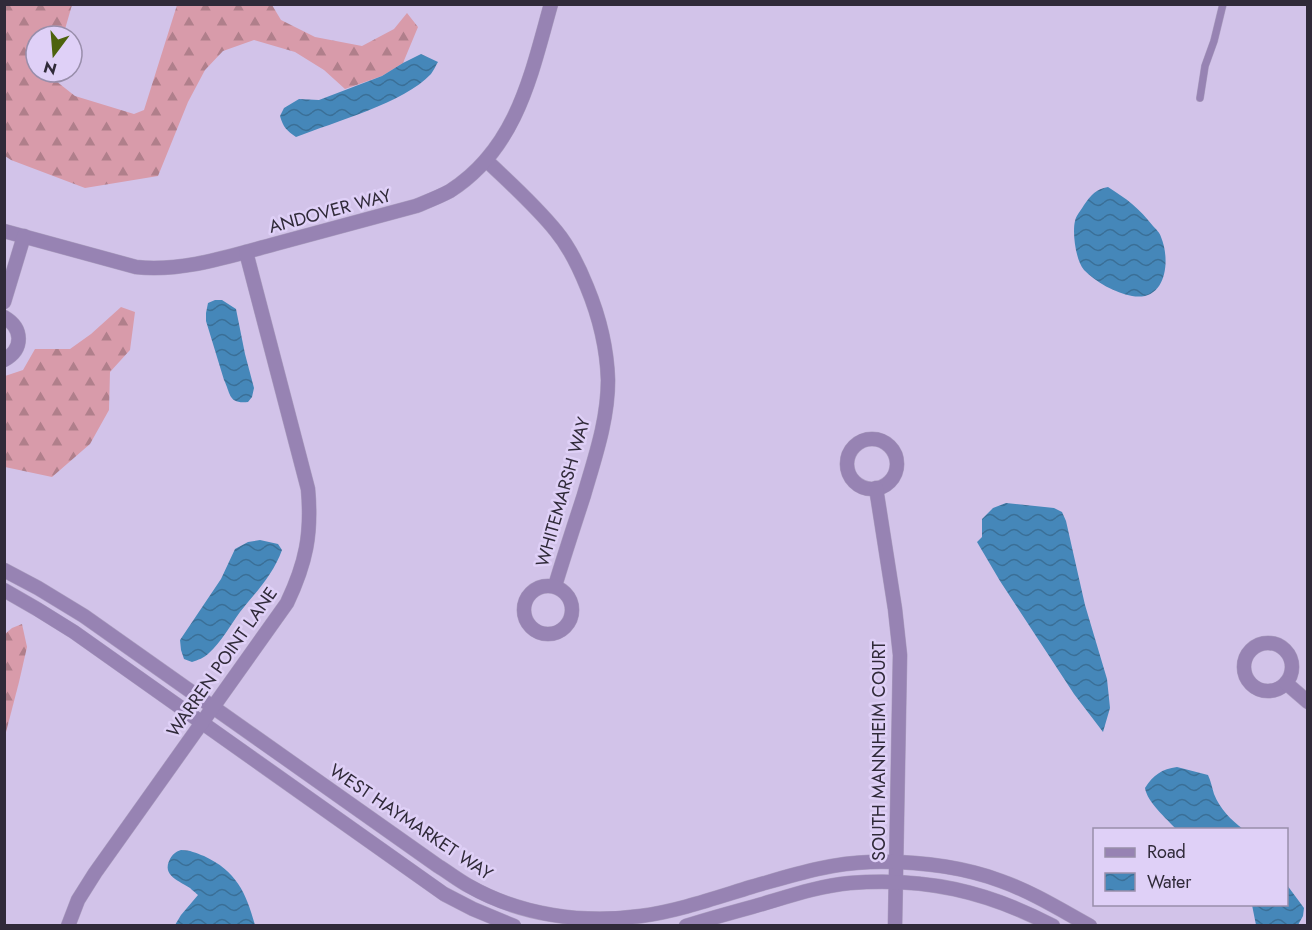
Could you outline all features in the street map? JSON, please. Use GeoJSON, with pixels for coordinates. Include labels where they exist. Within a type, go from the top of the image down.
{"type":"FeatureCollection","features":[{"type":"Feature","properties":{"kind":"street","name":"ANDOVER WAY"},"geometry":{"type":"LineString","coordinates":[[4,231],[136,267],[171,268],[246,252],[438,198],[470,177],[503,139],[521,103],[551,4]]}},
{"type":"Feature","properties":{"kind":"street","name":"WHITEMARSH WAY"},"geometry":{"type":"LineString","coordinates":[[486,160],[532,203],[570,251],[592,298],[605,346],[607,400],[599,445],[555,586]]}},
{"type":"Feature","properties":{"kind":"street"},"geometry":{"type":"LineString","coordinates":[[4,302],[24,236]]}},
{"type":"Feature","properties":{"kind":"street","name":"WARREN POINT LANE"},"geometry":{"type":"LineString","coordinates":[[68,926],[78,900],[95,873],[287,603],[304,560],[309,538],[308,489],[246,252]]}},
{"type":"Feature","properties":{"kind":"street"},"geometry":{"type":"LineString","coordinates":[[4,317],[12,321],[18,332],[18,345],[11,356],[4,360]]}},
{"type":"Feature","properties":{"kind":"street","name":"SOUTH MANNHEIM COURT"},"geometry":{"type":"LineString","coordinates":[[876,488],[900,655],[895,926]]}},
{"type":"Feature","properties":{"kind":"street","name":"WEST HAYMARKET WAY"},"geometry":{"type":"LineString","coordinates":[[4,570],[39,588],[84,616],[438,866],[469,886],[518,907],[550,915],[583,918],[613,919],[641,916],[668,911],[817,869],[868,862],[932,884],[981,895],[1019,908],[1053,926]]}},
{"type":"Feature","properties":{"kind":"street","name":"WEST HAYMARKET WAY"},"geometry":{"type":"LineString","coordinates":[[4,591],[74,632],[444,894],[512,925]]}},
{"type":"Feature","properties":{"kind":"street"},"geometry":{"type":"LineString","coordinates":[[1286,683],[1308,702]]}},
{"type":"Feature","properties":{"kind":"street","name":"WEST HAYMARKET WAY"},"geometry":{"type":"LineString","coordinates":[[686,926],[804,892],[896,872],[937,866],[972,873],[1023,890],[1090,926]]}},
{"type":"Feature","properties":{"kind":"street"},"geometry":{"type":"LineString","coordinates":[[512,925],[518,907]]}},
{"type":"Feature","properties":{"kind":"lane"},"geometry":{"type":"LineString","coordinates":[[1200,98],[1205,66],[1223,4]]}},
{"type":"Feature","properties":{"kind":"green space"},"geometry":{"type":"Polygon","coordinates":[[[4,5],[72,5],[66,24],[24,24],[24,84],[60,84],[75,96],[134,114],[144,110],[177,5],[272,5],[281,20],[315,37],[362,46],[394,29],[407,13],[418,27],[403,63],[382,76],[345,89],[324,70],[295,52],[254,40],[223,51],[205,70],[188,102],[158,176],[85,188],[5,156],[4,5]]]}},
{"type":"Feature","properties":{"kind":"green space"},"geometry":{"type":"Polygon","coordinates":[[[121,307],[135,312],[130,350],[110,372],[109,410],[90,444],[52,477],[5,467],[5,376],[23,370],[35,349],[70,349],[121,307]]]}},
{"type":"Feature","properties":{"kind":"green space"},"geometry":{"type":"Polygon","coordinates":[[[22,624],[27,647],[5,736],[5,634],[22,624]]]}},
{"type":"Feature","properties":{"kind":"water"},"geometry":{"type":"Polygon","coordinates":[[[421,54],[438,62],[431,74],[404,94],[386,103],[296,137],[282,123],[280,116],[284,108],[299,99],[319,100],[382,76],[421,54]]]}},
{"type":"Feature","properties":{"kind":"water"},"geometry":{"type":"Polygon","coordinates":[[[1108,187],[1138,209],[1161,237],[1165,268],[1159,286],[1152,293],[1143,296],[1126,295],[1094,279],[1081,266],[1074,239],[1076,219],[1092,195],[1108,187]]]}},
{"type":"Feature","properties":{"kind":"water"},"geometry":{"type":"Polygon","coordinates":[[[222,300],[236,309],[254,388],[248,402],[233,400],[224,380],[206,321],[208,303],[222,300]]]}},
{"type":"Feature","properties":{"kind":"water"},"geometry":{"type":"Polygon","coordinates":[[[1006,503],[1054,508],[1062,512],[1066,521],[1085,605],[1107,679],[1110,708],[1103,732],[1074,694],[977,542],[982,537],[982,519],[993,508],[1006,503]]]}},
{"type":"Feature","properties":{"kind":"water"},"geometry":{"type":"Polygon","coordinates":[[[260,540],[278,544],[282,550],[269,575],[209,653],[192,662],[184,659],[180,640],[221,579],[235,549],[248,542],[260,540]]]}},
{"type":"Feature","properties":{"kind":"water"},"geometry":{"type":"Polygon","coordinates":[[[1177,767],[1208,775],[1219,805],[1242,828],[1175,828],[1153,804],[1145,788],[1158,773],[1177,767]]]}},
{"type":"Feature","properties":{"kind":"water"},"geometry":{"type":"Polygon","coordinates":[[[181,850],[204,856],[224,868],[232,876],[248,902],[255,925],[175,925],[198,895],[173,877],[168,870],[171,857],[181,850]]]}},
{"type":"Feature","properties":{"kind":"water"},"geometry":{"type":"Polygon","coordinates":[[[1288,886],[1304,908],[1298,925],[1256,925],[1252,906],[1288,906],[1288,886]]]}}]}
